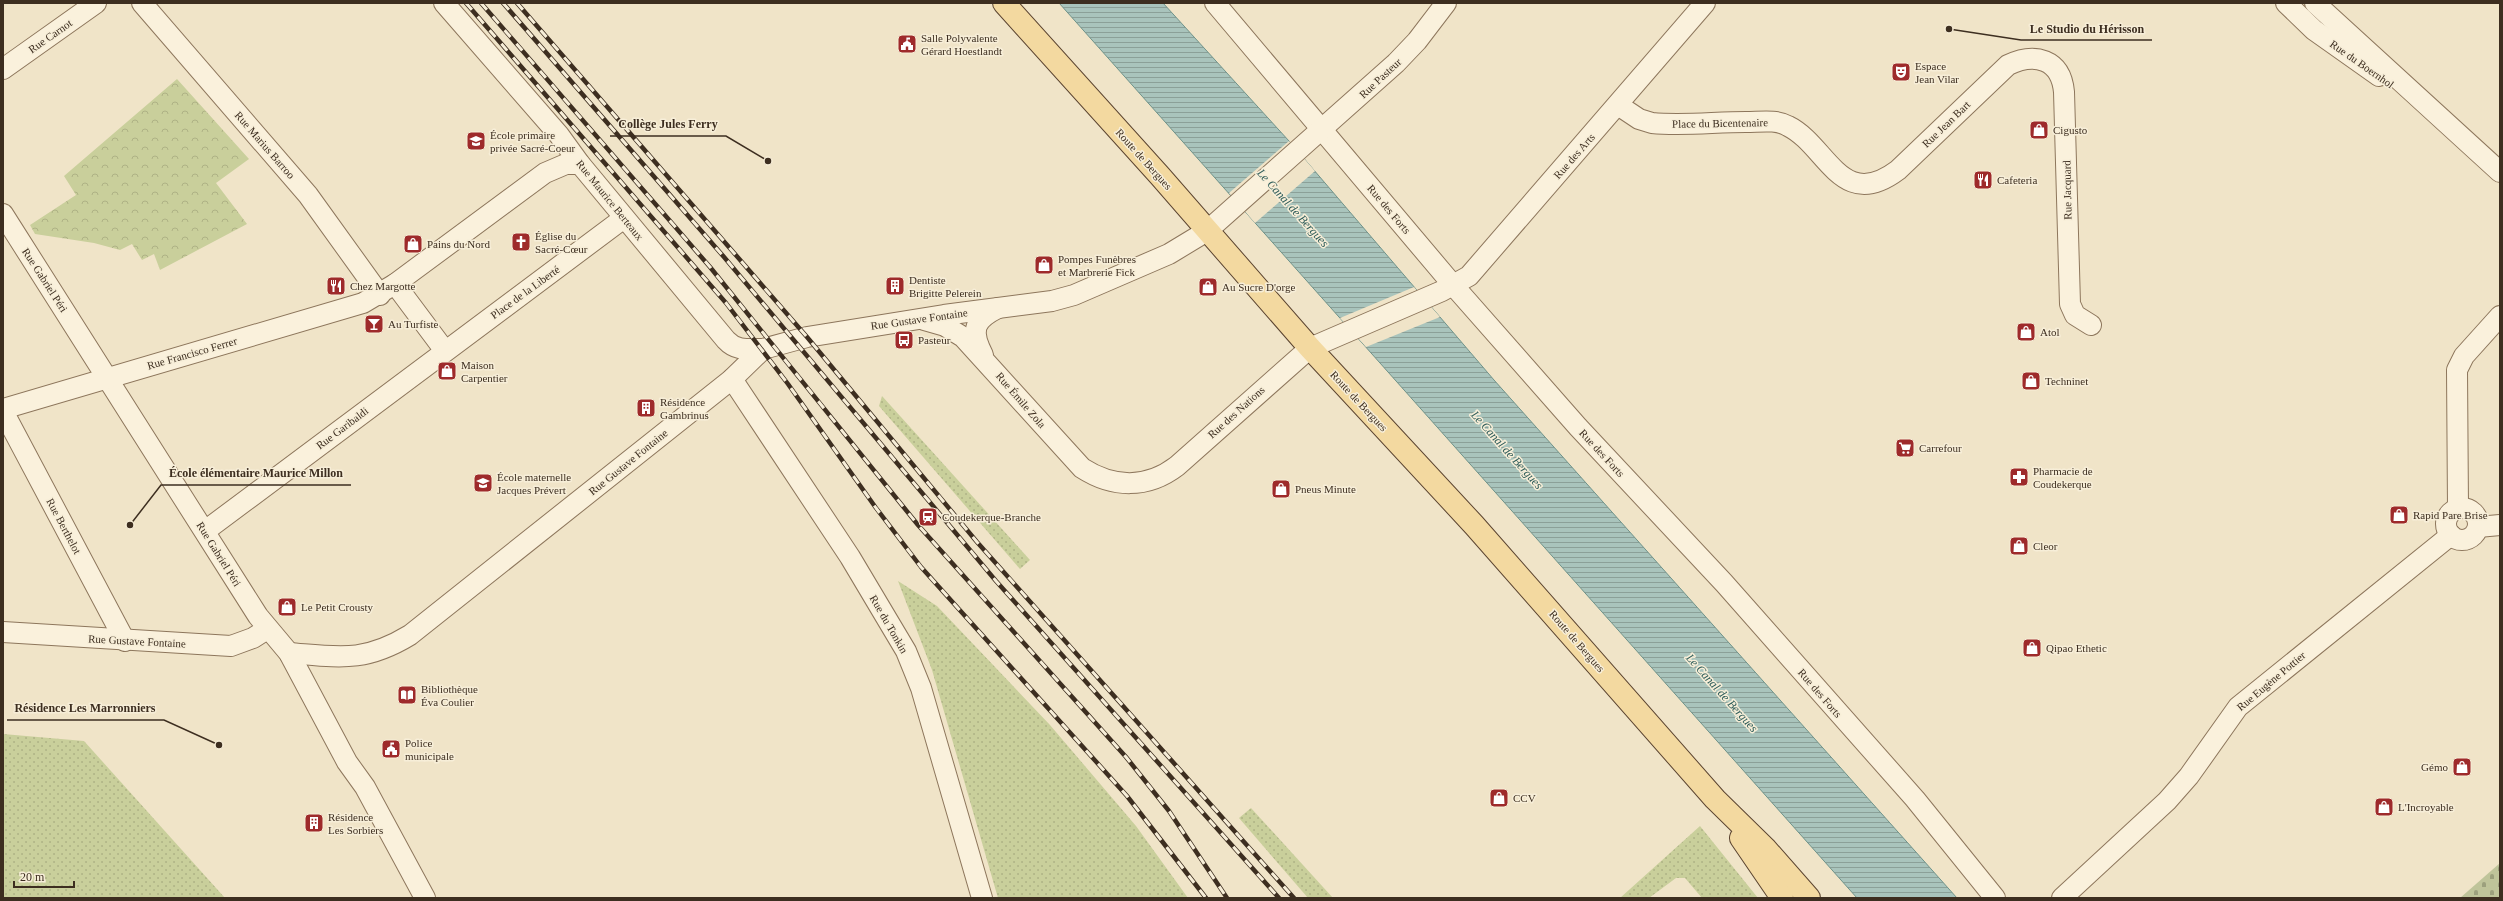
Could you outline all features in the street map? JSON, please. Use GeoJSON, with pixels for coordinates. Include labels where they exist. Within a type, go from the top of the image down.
{"type":"FeatureCollection","features":[{"type":"Feature","properties":{"kind":"main road","name":"Route de Bergues"},"geometry":{"type":"LineString","coordinates":[[1004,3],[1208,231],[1310,348],[1474,525],[1715,799],[1765,848],[1809,898]]}},
{"type":"Feature","properties":{"kind":"main road","name":"Route de Bergues"},"geometry":{"type":"LineString","coordinates":[[1715,799],[1782,898]]}},
{"type":"Feature","properties":{"kind":"street","name":"Rue Carnot"},"geometry":{"type":"LineString","coordinates":[[3,68],[96,3]]}},
{"type":"Feature","properties":{"kind":"street","name":"Rue Marius Barroo"},"geometry":{"type":"LineString","coordinates":[[142,3],[387,289]]}},
{"type":"Feature","properties":{"kind":"street","name":"Rue Maurice Berteaux"},"geometry":{"type":"LineString","coordinates":[[444,3],[555,131],[624,218],[729,344],[739,360],[736,376]]}},
{"type":"Feature","properties":{"kind":"street","name":"Rue des Forts"},"geometry":{"type":"LineString","coordinates":[[1214,3],[1453,286],[1578,428],[1724,583],[1915,799],[1995,898]]}},
{"type":"Feature","properties":{"kind":"street","name":"Rue Pasteur"},"geometry":{"type":"LineString","coordinates":[[1227,214],[1403,56],[1446,3]]}},
{"type":"Feature","properties":{"kind":"street","name":"Rue des Arts"},"geometry":{"type":"LineString","coordinates":[[1345,332],[1453,286],[1474,271],[1705,3]]}},
{"type":"Feature","properties":{"kind":"street","name":"Rue du Boernhol"},"geometry":{"type":"LineString","coordinates":[[2286,3],[2318,33],[2442,119]]}},
{"type":"Feature","properties":{"kind":"street","name":"Rue du Boernhol"},"geometry":{"type":"LineString","coordinates":[[2315,3],[2500,172]]}},
{"type":"Feature","properties":{"kind":"street","name":"Rue Jean Bart"},"geometry":{"type":"LineString","coordinates":[[1852,182],[1872,183],[1891,175],[2004,68],[2019,60],[2037,60]]}},
{"type":"Feature","properties":{"kind":"street","name":"Rue Jacquard"},"geometry":{"type":"LineString","coordinates":[[2037,60],[2048,62],[2056,68],[2064,86],[2070,304],[2075,315],[2091,325]]}},
{"type":"Feature","properties":{"kind":"street","name":"Place du Bicentenaire"},"geometry":{"type":"LineString","coordinates":[[1618,105],[1639,119],[1652,123],[1763,122],[1785,124],[1798,133],[1838,173],[1852,182]]}},
{"type":"Feature","properties":{"kind":"street"},"geometry":{"type":"LineString","coordinates":[[445,351],[387,289],[545,173],[566,164],[580,164]]}},
{"type":"Feature","properties":{"kind":"street","name":"Rue Gabriel Péri"},"geometry":{"type":"LineString","coordinates":[[3,214],[267,629],[289,653],[346,762],[365,787],[425,898]]}},
{"type":"Feature","properties":{"kind":"street","name":"Rue Gustave Fontaine"},"geometry":{"type":"LineString","coordinates":[[289,653],[350,657],[377,651],[400,640],[422,626],[736,376],[762,349],[833,331],[991,308],[1052,301],[1074,295],[1169,254],[1208,231],[1227,214]]}},
{"type":"Feature","properties":{"kind":"street","name":"Place de la Liberté"},"geometry":{"type":"LineString","coordinates":[[422,368],[624,218]]}},
{"type":"Feature","properties":{"kind":"street","name":"Rue Francisco Ferrer"},"geometry":{"type":"LineString","coordinates":[[3,410],[354,306],[387,289]]}},
{"type":"Feature","properties":{"kind":"street"},"geometry":{"type":"LineString","coordinates":[[986,360],[976,341],[976,326],[981,318],[991,308]]}},
{"type":"Feature","properties":{"kind":"street"},"geometry":{"type":"LineString","coordinates":[[2458,508],[2457,370],[2464,356],[2500,316]]}},
{"type":"Feature","properties":{"kind":"street","name":"Rue Émile Zola"},"geometry":{"type":"LineString","coordinates":[[915,319],[938,323],[952,329],[986,360],[1082,468],[1109,482],[1126,484]]}},
{"type":"Feature","properties":{"kind":"street","name":"Rue des Nations"},"geometry":{"type":"LineString","coordinates":[[1126,484],[1150,480],[1171,470],[1310,348],[1345,332]]}},
{"type":"Feature","properties":{"kind":"street"},"geometry":{"type":"LineString","coordinates":[[729,344],[740,349],[762,349]]}},
{"type":"Feature","properties":{"kind":"street","name":"Rue Garibaldi"},"geometry":{"type":"LineString","coordinates":[[205,530],[422,368]]}},
{"type":"Feature","properties":{"kind":"street","name":"Rue du Tonkin"},"geometry":{"type":"LineString","coordinates":[[736,376],[846,551],[912,664],[921,688],[982,898]]}},
{"type":"Feature","properties":{"kind":"street","name":"Rue Berthelot"},"geometry":{"type":"LineString","coordinates":[[3,410],[125,641]]}},
{"type":"Feature","properties":{"kind":"street"},"geometry":{"type":"LineString","coordinates":[[2458,508],[2472,512],[2478,520],[2478,527],[2473,535],[2465,540],[2458,539],[2451,535],[2446,527],[2447,520],[2452,512],[2458,508]]}},
{"type":"Feature","properties":{"kind":"street"},"geometry":{"type":"LineString","coordinates":[[2478,527],[2500,525]]}},
{"type":"Feature","properties":{"kind":"street","name":"Rue Eugène Pottier"},"geometry":{"type":"LineString","coordinates":[[2062,898],[2167,801],[2189,776],[2238,707],[2451,535]]}},
{"type":"Feature","properties":{"kind":"street","name":"Rue Gustave Fontaine"},"geometry":{"type":"LineString","coordinates":[[3,632],[125,641],[232,646],[253,638],[267,629]]}},
{"type":"Feature","properties":{"kind":"green space"},"geometry":{"type":"Polygon","coordinates":[[[177,79],[249,159],[216,183],[247,224],[160,270],[154,254],[142,260],[132,244],[120,250],[94,243],[35,234],[30,225],[76,195],[64,176],[177,79]]]}},
{"type":"Feature","properties":{"kind":"green space"},"geometry":{"type":"Polygon","coordinates":[[[882,396],[1030,560],[1020,569],[879,406],[882,396]]]}},
{"type":"Feature","properties":{"kind":"green space"},"geometry":{"type":"Polygon","coordinates":[[[898,581],[937,606],[1050,725],[1136,826],[1188,898],[998,898],[932,670],[898,581]]]}},
{"type":"Feature","properties":{"kind":"green space"},"geometry":{"type":"Polygon","coordinates":[[[3,734],[84,741],[225,898],[3,898],[3,734]]]}},
{"type":"Feature","properties":{"kind":"green space"},"geometry":{"type":"Polygon","coordinates":[[[1251,808],[1333,898],[1308,898],[1239,818],[1251,808]]]}},
{"type":"Feature","properties":{"kind":"green space"},"geometry":{"type":"Polygon","coordinates":[[[1700,826],[1758,898],[1702,898],[1685,878],[1676,878],[1649,898],[1620,898],[1700,826]]]}},
{"type":"Feature","properties":{"kind":"green space"},"geometry":{"type":"Polygon","coordinates":[[[2500,863],[2500,898],[2460,898],[2500,863]]]}},
{"type":"Feature","properties":{"kind":"water","name":"Le Canal de Bergues"},"geometry":{"type":"Polygon","coordinates":[[[1059,3],[1163,3],[1289,141],[1494,380],[1957,898],[1857,898],[1059,3]]]}},
{"type":"Feature","properties":{"kind":"pier"},"geometry":{"type":"Polygon","coordinates":[[[1289,141],[1315,171],[1255,223],[1229,193],[1289,141]]]}},
{"type":"Feature","properties":{"kind":"pier"},"geometry":{"type":"Polygon","coordinates":[[[1414,287],[1440,317],[1366,347],[1340,318],[1414,287]]]}},
{"type":"Feature","properties":{"kind":"railway"},"geometry":{"type":"LineString","coordinates":[[466,3],[726,303],[788,384],[876,508],[921,567],[1127,796],[1206,898]]}},
{"type":"Feature","properties":{"kind":"railway"},"geometry":{"type":"LineString","coordinates":[[481,3],[710,267],[918,525],[1126,757],[1169,811],[1227,898]]}},
{"type":"Feature","properties":{"kind":"railway"},"geometry":{"type":"LineString","coordinates":[[503,3],[724,257],[996,581],[1279,898]]}},
{"type":"Feature","properties":{"kind":"railway"},"geometry":{"type":"LineString","coordinates":[[517,3],[807,337],[977,542],[1294,898]]}},
{"type":"Feature","properties":{"kind":"place","name":"Le Studio du Hérisson"},"geometry":{"type":"Point","coordinates":[1949,29]}},
{"type":"Feature","properties":{"kind":"place","name":"Salle Polyvalente Gérard Hoestlandt"},"geometry":{"type":"Point","coordinates":[907,44]}},
{"type":"Feature","properties":{"kind":"place","name":"Espace Jean Vilar"},"geometry":{"type":"Point","coordinates":[1901,72]}},
{"type":"Feature","properties":{"kind":"place","name":"Cigusto"},"geometry":{"type":"Point","coordinates":[2039,130]}},
{"type":"Feature","properties":{"kind":"place","name":"École primaire privée Sacré-Coeur"},"geometry":{"type":"Point","coordinates":[476,141]}},
{"type":"Feature","properties":{"kind":"place","name":"Collège Jules Ferry"},"geometry":{"type":"Point","coordinates":[768,161]}},
{"type":"Feature","properties":{"kind":"place","name":"Cafeteria"},"geometry":{"type":"Point","coordinates":[1983,180]}},
{"type":"Feature","properties":{"kind":"place","name":"Église du Sacré-Cœur"},"geometry":{"type":"Point","coordinates":[521,242]}},
{"type":"Feature","properties":{"kind":"place","name":"Pains du Nord"},"geometry":{"type":"Point","coordinates":[413,244]}},
{"type":"Feature","properties":{"kind":"place","name":"Pompes Funèbres et Marbrerie Fick"},"geometry":{"type":"Point","coordinates":[1044,265]}},
{"type":"Feature","properties":{"kind":"place","name":"Chez Margotte"},"geometry":{"type":"Point","coordinates":[336,286]}},
{"type":"Feature","properties":{"kind":"place","name":"Dentiste Brigitte Pelerein"},"geometry":{"type":"Point","coordinates":[895,286]}},
{"type":"Feature","properties":{"kind":"place","name":"Au Sucre D'orge"},"geometry":{"type":"Point","coordinates":[1208,287]}},
{"type":"Feature","properties":{"kind":"place","name":"Au Turfiste"},"geometry":{"type":"Point","coordinates":[374,324]}},
{"type":"Feature","properties":{"kind":"place","name":"Atol"},"geometry":{"type":"Point","coordinates":[2026,332]}},
{"type":"Feature","properties":{"kind":"place","name":"Pasteur"},"geometry":{"type":"Point","coordinates":[904,340]}},
{"type":"Feature","properties":{"kind":"place","name":"Maison Carpentier"},"geometry":{"type":"Point","coordinates":[447,371]}},
{"type":"Feature","properties":{"kind":"place","name":"Techninet"},"geometry":{"type":"Point","coordinates":[2031,381]}},
{"type":"Feature","properties":{"kind":"place","name":"Résidence Gambrinus"},"geometry":{"type":"Point","coordinates":[646,408]}},
{"type":"Feature","properties":{"kind":"place","name":"Carrefour"},"geometry":{"type":"Point","coordinates":[1905,448]}},
{"type":"Feature","properties":{"kind":"place","name":"Pharmacie de Coudekerque"},"geometry":{"type":"Point","coordinates":[2019,477]}},
{"type":"Feature","properties":{"kind":"place","name":"École maternelle Jacques Prévert"},"geometry":{"type":"Point","coordinates":[483,483]}},
{"type":"Feature","properties":{"kind":"place","name":"Pneus Minute"},"geometry":{"type":"Point","coordinates":[1281,489]}},
{"type":"Feature","properties":{"kind":"place","name":"Rapid Pare Brise"},"geometry":{"type":"Point","coordinates":[2399,515]}},
{"type":"Feature","properties":{"kind":"place","name":"Coudekerque-Branche"},"geometry":{"type":"Point","coordinates":[928,517]}},
{"type":"Feature","properties":{"kind":"place","name":"École élémentaire Maurice Millon"},"geometry":{"type":"Point","coordinates":[130,525]}},
{"type":"Feature","properties":{"kind":"place","name":"Cleor"},"geometry":{"type":"Point","coordinates":[2019,546]}},
{"type":"Feature","properties":{"kind":"place","name":"Le Petit Crousty"},"geometry":{"type":"Point","coordinates":[287,607]}},
{"type":"Feature","properties":{"kind":"place","name":"Qipao Ethetic"},"geometry":{"type":"Point","coordinates":[2032,648]}},
{"type":"Feature","properties":{"kind":"place","name":"Bibliothèque Éva Coulier"},"geometry":{"type":"Point","coordinates":[407,695]}},
{"type":"Feature","properties":{"kind":"place","name":"Résidence Les Marronniers"},"geometry":{"type":"Point","coordinates":[219,745]}},
{"type":"Feature","properties":{"kind":"place","name":"Police municipale"},"geometry":{"type":"Point","coordinates":[391,749]}},
{"type":"Feature","properties":{"kind":"place","name":"Gémo"},"geometry":{"type":"Point","coordinates":[2462,767]}},
{"type":"Feature","properties":{"kind":"place","name":"CCV"},"geometry":{"type":"Point","coordinates":[1499,798]}},
{"type":"Feature","properties":{"kind":"place","name":"L'Incroyable"},"geometry":{"type":"Point","coordinates":[2384,807]}},
{"type":"Feature","properties":{"kind":"place","name":"Résidence Les Sorbiers"},"geometry":{"type":"Point","coordinates":[314,823]}}]}
